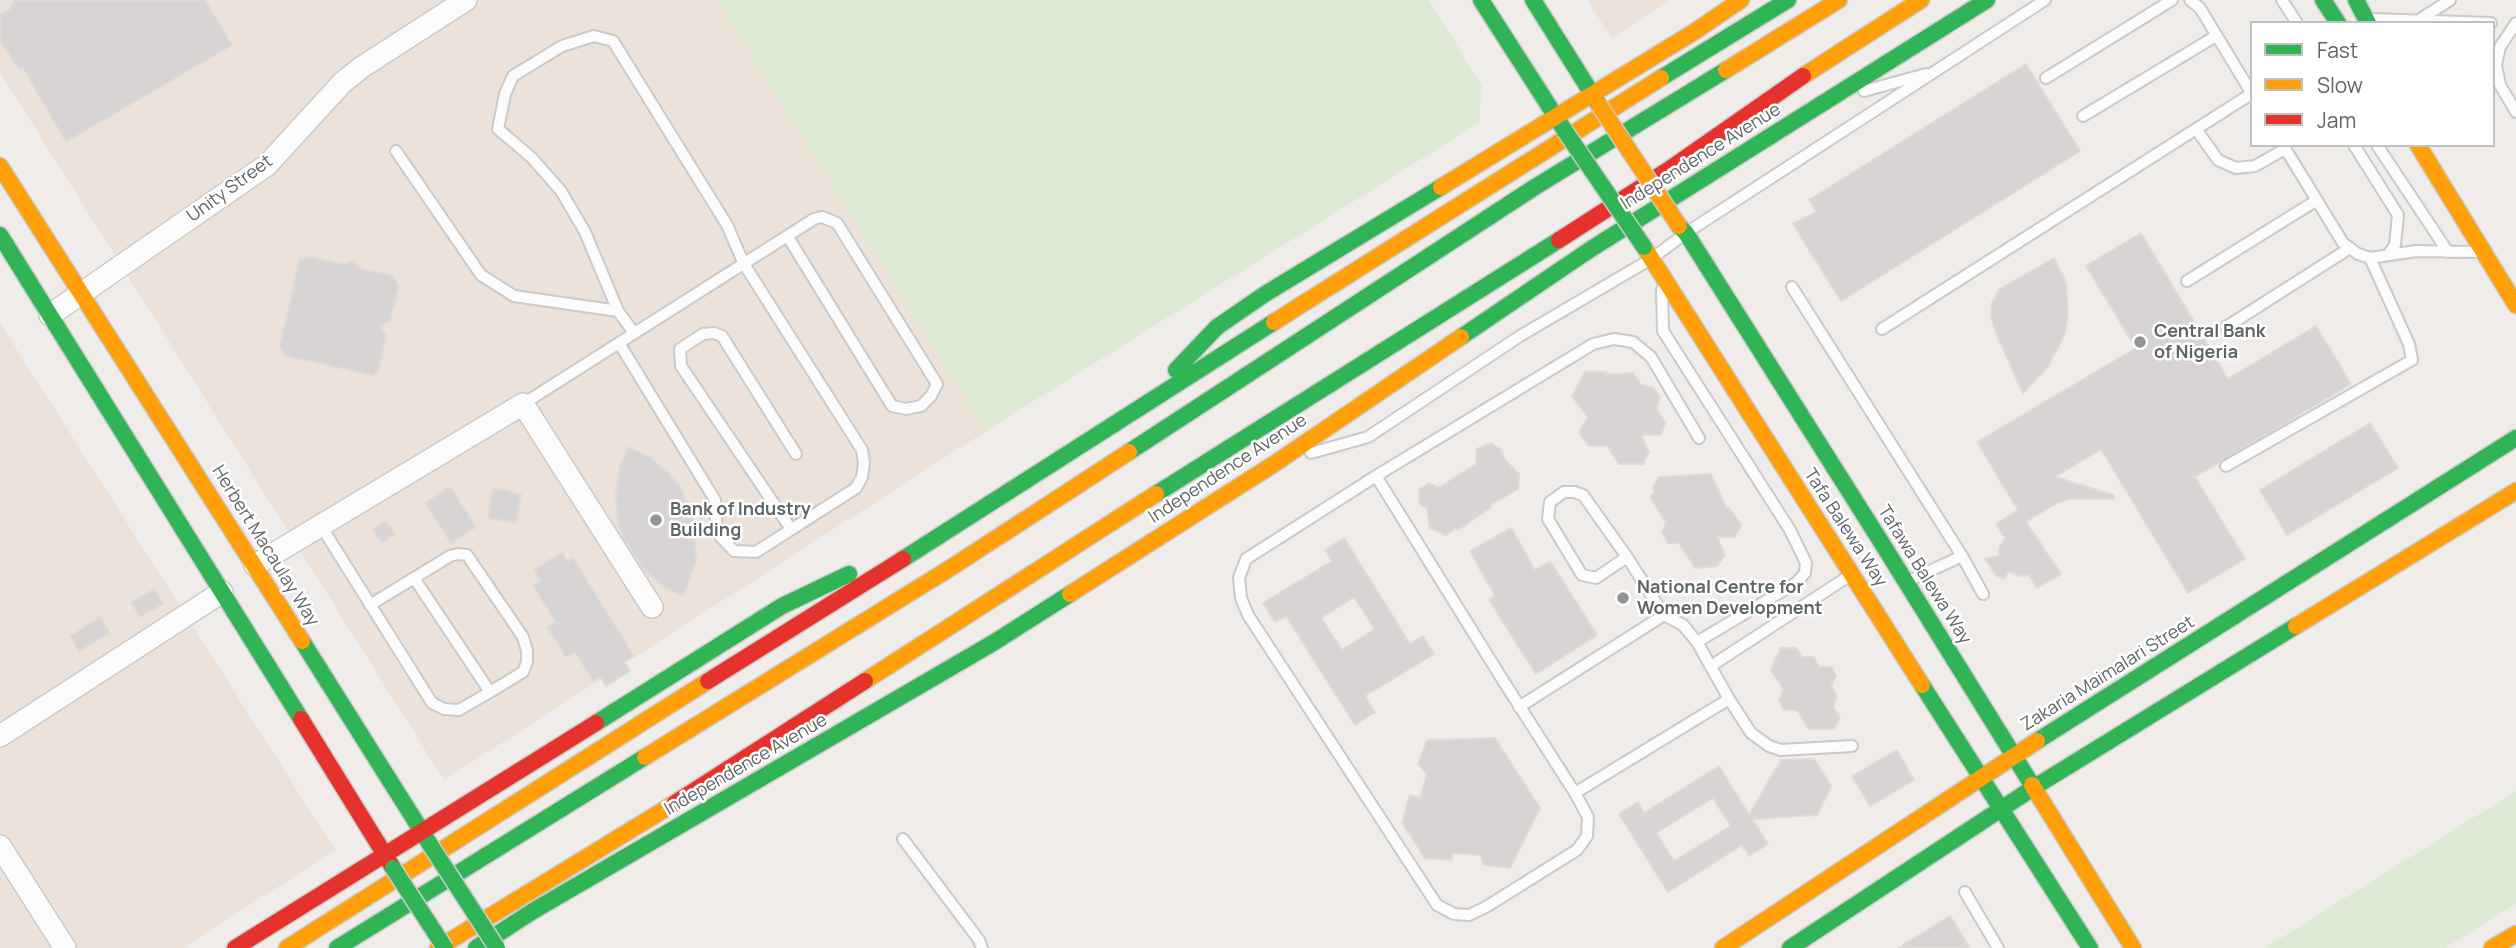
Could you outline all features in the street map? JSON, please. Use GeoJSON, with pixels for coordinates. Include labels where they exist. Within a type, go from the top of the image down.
{"type":"FeatureCollection","features":[{"type":"Feature","properties":{"kind":"main road","name":"Tafa Balewa Way"},"geometry":{"type":"LineString","coordinates":[[1481,0],[1647,253],[2090,948]]}},
{"type":"Feature","properties":{"kind":"main road"},"geometry":{"type":"LineString","coordinates":[[1532,0],[1683,230]]}},
{"type":"Feature","properties":{"kind":"main road"},"geometry":{"type":"LineString","coordinates":[[1156,396],[1183,361],[1217,327],[1265,294],[1555,115],[1595,99],[1741,0]]}},
{"type":"Feature","properties":{"kind":"main road"},"geometry":{"type":"LineString","coordinates":[[287,948],[945,533],[1521,164],[1788,0]]}},
{"type":"Feature","properties":{"kind":"main road"},"geometry":{"type":"LineString","coordinates":[[337,948],[952,567],[1535,187],[1839,0]]}},
{"type":"Feature","properties":{"kind":"main road","name":"Independence Avenue"},"geometry":{"type":"LineString","coordinates":[[438,948],[686,796],[1280,414],[1322,391],[1645,185],[1812,70],[1921,0]]}},
{"type":"Feature","properties":{"kind":"main road","name":"Independence Avenue"},"geometry":{"type":"LineString","coordinates":[[476,948],[533,911],[993,643],[1275,464],[1591,249],[1987,0]]}},
{"type":"Feature","properties":{"kind":"main road"},"geometry":{"type":"LineString","coordinates":[[2323,0],[2337,21]]}},
{"type":"Feature","properties":{"kind":"main road"},"geometry":{"type":"LineString","coordinates":[[2356,0],[2367,21]]}},
{"type":"Feature","properties":{"kind":"main road"},"geometry":{"type":"LineString","coordinates":[[2419,147],[2516,304]]}},
{"type":"Feature","properties":{"kind":"main road","name":"Herbert Macaulay Way"},"geometry":{"type":"LineString","coordinates":[[0,166],[497,948]]}},
{"type":"Feature","properties":{"kind":"main road","name":"Tafawa Balewa Way"},"geometry":{"type":"LineString","coordinates":[[1683,230],[2133,948]]}},
{"type":"Feature","properties":{"kind":"main road"},"geometry":{"type":"LineString","coordinates":[[0,234],[445,948]]}},
{"type":"Feature","properties":{"kind":"main road","name":"Zakaria Maimalari Street"},"geometry":{"type":"LineString","coordinates":[[1723,948],[1981,777],[2516,438]]}},
{"type":"Feature","properties":{"kind":"main road"},"geometry":{"type":"LineString","coordinates":[[1790,948],[2001,808],[2516,491]]}},
{"type":"Feature","properties":{"kind":"main road"},"geometry":{"type":"LineString","coordinates":[[235,948],[427,839],[782,606],[821,586],[919,549]]}},
{"type":"Feature","properties":{"kind":"street","name":"Unity Street"},"geometry":{"type":"LineString","coordinates":[[50,315],[267,165],[343,82],[466,0]]}},
{"type":"Feature","properties":{"kind":"street"},"geometry":{"type":"LineString","coordinates":[[255,565],[523,404],[652,607]]}},
{"type":"Feature","properties":{"kind":"street"},"geometry":{"type":"LineString","coordinates":[[0,736],[222,592]]}},
{"type":"Feature","properties":{"kind":"street"},"geometry":{"type":"LineString","coordinates":[[0,846],[65,948]]}},
{"type":"Feature","properties":{"kind":"lane"},"geometry":{"type":"LineString","coordinates":[[2046,78],[2172,0]]}},
{"type":"Feature","properties":{"kind":"lane"},"geometry":{"type":"LineString","coordinates":[[2190,0],[2200,8],[2250,91]]}},
{"type":"Feature","properties":{"kind":"lane"},"geometry":{"type":"LineString","coordinates":[[2281,0],[2286,21]]}},
{"type":"Feature","properties":{"kind":"lane"},"geometry":{"type":"LineString","coordinates":[[2281,0],[2296,21]]}},
{"type":"Feature","properties":{"kind":"lane"},"geometry":{"type":"LineString","coordinates":[[1275,464],[1368,437],[1647,253],[1937,71],[2040,2]]}},
{"type":"Feature","properties":{"kind":"lane"},"geometry":{"type":"LineString","coordinates":[[2419,20],[2443,2]]}},
{"type":"Feature","properties":{"kind":"lane"},"geometry":{"type":"LineString","coordinates":[[2367,21],[2443,21]]}},
{"type":"Feature","properties":{"kind":"lane"},"geometry":{"type":"LineString","coordinates":[[2495,23],[2515,23]]}},
{"type":"Feature","properties":{"kind":"lane"},"geometry":{"type":"LineString","coordinates":[[2515,23],[2500,47],[2496,65],[2500,85],[2516,112]]}},
{"type":"Feature","properties":{"kind":"lane"},"geometry":{"type":"LineString","coordinates":[[619,343],[715,500],[720,536],[734,551],[757,552],[856,488],[862,477],[862,450],[744,264],[727,225],[613,41],[594,36],[562,46],[513,76],[505,94],[498,129],[532,158],[561,191],[585,232],[618,312],[634,334]]}},
{"type":"Feature","properties":{"kind":"lane"},"geometry":{"type":"LineString","coordinates":[[2083,116],[2216,36]]}},
{"type":"Feature","properties":{"kind":"lane"},"geometry":{"type":"LineString","coordinates":[[1824,102],[1937,71]]}},
{"type":"Feature","properties":{"kind":"lane"},"geometry":{"type":"LineString","coordinates":[[1882,329],[2250,95]]}},
{"type":"Feature","properties":{"kind":"lane"},"geometry":{"type":"LineString","coordinates":[[2196,129],[2218,160],[2236,168],[2255,166],[2284,147],[2343,243],[2358,254],[2370,258],[2416,251],[2482,252]]}},
{"type":"Feature","properties":{"kind":"lane"},"geometry":{"type":"LineString","coordinates":[[2355,147],[2398,215],[2395,245],[2388,255]]}},
{"type":"Feature","properties":{"kind":"lane"},"geometry":{"type":"LineString","coordinates":[[2379,147],[2448,252]]}},
{"type":"Feature","properties":{"kind":"lane"},"geometry":{"type":"LineString","coordinates":[[396,151],[481,275],[514,296],[618,312]]}},
{"type":"Feature","properties":{"kind":"lane"},"geometry":{"type":"LineString","coordinates":[[2188,281],[2317,200]]}},
{"type":"Feature","properties":{"kind":"lane"},"geometry":{"type":"LineString","coordinates":[[523,404],[814,219],[829,218],[837,223],[937,384],[931,396],[921,406],[906,409],[892,406],[788,237]]}},
{"type":"Feature","properties":{"kind":"lane"},"geometry":{"type":"LineString","coordinates":[[2227,327],[2350,248]]}},
{"type":"Feature","properties":{"kind":"lane"},"geometry":{"type":"LineString","coordinates":[[2226,466],[2413,358],[2370,258]]}},
{"type":"Feature","properties":{"kind":"lane"},"geometry":{"type":"LineString","coordinates":[[1662,277],[1663,331],[1790,530],[1806,563],[1805,573],[1796,583],[1697,642]]}},
{"type":"Feature","properties":{"kind":"lane"},"geometry":{"type":"LineString","coordinates":[[1793,287],[1962,556],[1983,594]]}},
{"type":"Feature","properties":{"kind":"lane"},"geometry":{"type":"LineString","coordinates":[[791,529],[681,366],[680,349],[703,334],[714,332],[722,336],[796,454]]}},
{"type":"Feature","properties":{"kind":"lane"},"geometry":{"type":"LineString","coordinates":[[1377,476],[1588,817],[1587,836],[1577,850],[1486,908],[1469,915],[1454,914],[1437,905],[1248,615],[1241,598],[1239,578],[1246,559],[1377,476],[1594,344],[1614,339],[1633,342],[1651,357],[1699,438]]}},
{"type":"Feature","properties":{"kind":"lane"},"geometry":{"type":"LineString","coordinates":[[1627,556],[1596,578],[1582,575],[1548,519],[1550,502],[1564,492],[1583,495],[1627,556],[1664,615],[1683,625],[1697,642],[1751,733],[1769,746],[1781,750],[1852,746]]}},
{"type":"Feature","properties":{"kind":"lane"},"geometry":{"type":"LineString","coordinates":[[321,526],[370,605],[432,703],[444,709],[459,710],[523,672],[527,662],[523,637],[467,555],[450,556],[370,605]]}},
{"type":"Feature","properties":{"kind":"lane"},"geometry":{"type":"LineString","coordinates":[[1906,582],[1962,556]]}},
{"type":"Feature","properties":{"kind":"lane"},"geometry":{"type":"LineString","coordinates":[[1711,666],[1852,574]]}},
{"type":"Feature","properties":{"kind":"lane"},"geometry":{"type":"LineString","coordinates":[[414,578],[490,692]]}},
{"type":"Feature","properties":{"kind":"lane"},"geometry":{"type":"LineString","coordinates":[[1519,707],[1664,615]]}},
{"type":"Feature","properties":{"kind":"lane"},"geometry":{"type":"LineString","coordinates":[[1575,793],[1729,699]]}},
{"type":"Feature","properties":{"kind":"lane"},"geometry":{"type":"LineString","coordinates":[[904,839],[979,940],[982,948]]}},
{"type":"Feature","properties":{"kind":"lane"},"geometry":{"type":"LineString","coordinates":[[1965,892],[1998,948]]}},
{"type":"Feature","properties":{"kind":"shaded area"},"geometry":{"type":"Polygon","coordinates":[[[0,0],[717,0],[986,431],[444,780],[0,72],[0,0]]]}},
{"type":"Feature","properties":{"kind":"shaded area"},"geometry":{"type":"Polygon","coordinates":[[[1587,0],[1670,0],[1612,38],[1587,0]]]}},
{"type":"Feature","properties":{"kind":"shaded area"},"geometry":{"type":"Polygon","coordinates":[[[0,323],[335,850],[183,948],[0,948],[0,323]]]}},
{"type":"Feature","properties":{"kind":"green space"},"geometry":{"type":"Polygon","coordinates":[[[717,0],[1429,0],[1482,86],[1479,123],[986,431],[717,0]]]}},
{"type":"Feature","properties":{"kind":"green space"},"geometry":{"type":"Polygon","coordinates":[[[2516,791],[2516,904],[2445,948],[2265,948],[2516,791]]]}},
{"type":"Feature","properties":{"kind":"building"},"geometry":{"type":"Polygon","coordinates":[[[14,0],[205,0],[232,45],[66,142],[23,68],[19,70],[0,40],[0,15],[10,9],[14,0]]]}},
{"type":"Feature","properties":{"kind":"building"},"geometry":{"type":"Polygon","coordinates":[[[2026,64],[2080,151],[1841,301],[1793,224],[1817,212],[1809,200],[2026,64]]]}},
{"type":"Feature","properties":{"kind":"building"},"geometry":{"type":"Polygon","coordinates":[[[2141,233],[2228,379],[2316,326],[2351,384],[2195,477],[2245,559],[2188,593],[2101,449],[2055,477],[2114,495],[2114,499],[2071,499],[2058,502],[2026,522],[2061,574],[2037,588],[2029,575],[2019,576],[2009,571],[2004,579],[1996,575],[1985,559],[1999,556],[1999,548],[2005,538],[1996,524],[2018,510],[1977,442],[2136,348],[2086,266],[2141,233]]]}},
{"type":"Feature","properties":{"kind":"building"},"geometry":{"type":"Polygon","coordinates":[[[310,257],[342,264],[352,261],[359,268],[392,276],[399,286],[390,321],[380,326],[386,336],[379,370],[373,375],[285,356],[280,347],[299,260],[310,257]]]}},
{"type":"Feature","properties":{"kind":"building"},"geometry":{"type":"Polygon","coordinates":[[[2054,258],[2066,283],[2066,328],[2047,368],[2023,393],[1996,333],[1991,317],[1992,303],[2000,289],[2054,258]]]}},
{"type":"Feature","properties":{"kind":"building"},"geometry":{"type":"Polygon","coordinates":[[[1585,371],[1607,372],[1606,375],[1633,373],[1641,385],[1653,387],[1660,397],[1656,409],[1666,423],[1660,435],[1641,435],[1649,452],[1643,464],[1619,464],[1607,446],[1588,446],[1579,432],[1588,417],[1572,396],[1585,371]]]}},
{"type":"Feature","properties":{"kind":"building"},"geometry":{"type":"Polygon","coordinates":[[[2370,423],[2398,468],[2287,535],[2260,490],[2370,423]]]}},
{"type":"Feature","properties":{"kind":"building"},"geometry":{"type":"Polygon","coordinates":[[[1491,443],[1502,450],[1504,459],[1519,474],[1518,489],[1490,505],[1491,507],[1458,530],[1456,528],[1446,535],[1430,528],[1427,509],[1419,503],[1419,489],[1429,483],[1438,488],[1476,464],[1477,449],[1491,443]]]}},
{"type":"Feature","properties":{"kind":"building","name":"Bank of Industry Building"},"geometry":{"type":"Polygon","coordinates":[[[628,447],[651,458],[670,475],[682,490],[693,517],[696,562],[683,596],[666,588],[645,571],[621,534],[616,495],[620,465],[628,447]]]}},
{"type":"Feature","properties":{"kind":"building"},"geometry":{"type":"Polygon","coordinates":[[[1711,474],[1726,508],[1729,508],[1742,525],[1734,537],[1717,537],[1725,555],[1717,566],[1695,568],[1679,543],[1668,543],[1662,533],[1666,522],[1650,497],[1655,493],[1653,488],[1659,477],[1711,474]]]}},
{"type":"Feature","properties":{"kind":"building"},"geometry":{"type":"Polygon","coordinates":[[[450,487],[476,527],[451,543],[425,503],[450,487]]]}},
{"type":"Feature","properties":{"kind":"building"},"geometry":{"type":"Polygon","coordinates":[[[493,488],[521,494],[516,523],[488,518],[493,488]]]}},
{"type":"Feature","properties":{"kind":"building"},"geometry":{"type":"Polygon","coordinates":[[[386,521],[395,534],[382,543],[373,529],[386,521]]]}},
{"type":"Feature","properties":{"kind":"building"},"geometry":{"type":"Polygon","coordinates":[[[1511,528],[1535,570],[1550,561],[1597,635],[1536,674],[1489,600],[1495,596],[1470,551],[1511,528]]]}},
{"type":"Feature","properties":{"kind":"building"},"geometry":{"type":"Polygon","coordinates":[[[1344,538],[1410,644],[1423,636],[1434,654],[1365,696],[1375,712],[1355,725],[1286,616],[1275,622],[1263,603],[1332,561],[1325,550],[1344,538]],[[1354,597],[1321,618],[1342,650],[1375,629],[1354,597]]]}},
{"type":"Feature","properties":{"kind":"building"},"geometry":{"type":"Polygon","coordinates":[[[562,552],[568,561],[573,558],[634,656],[625,662],[630,671],[606,686],[600,677],[593,681],[575,652],[566,657],[547,627],[556,622],[533,586],[541,581],[534,570],[562,552]]]}},
{"type":"Feature","properties":{"kind":"building"},"geometry":{"type":"Polygon","coordinates":[[[155,589],[163,604],[140,617],[131,602],[155,589]]]}},
{"type":"Feature","properties":{"kind":"building"},"geometry":{"type":"Polygon","coordinates":[[[100,617],[110,633],[79,651],[70,636],[100,617]]]}},
{"type":"Feature","properties":{"kind":"building"},"geometry":{"type":"Polygon","coordinates":[[[1781,648],[1796,648],[1802,657],[1814,657],[1819,667],[1832,667],[1836,677],[1831,686],[1837,696],[1833,707],[1840,718],[1834,729],[1809,729],[1797,710],[1784,710],[1779,700],[1784,690],[1771,670],[1781,648]]]}},
{"type":"Feature","properties":{"kind":"building"},"geometry":{"type":"Polygon","coordinates":[[[1495,738],[1540,808],[1510,868],[1483,865],[1481,855],[1452,853],[1452,860],[1425,858],[1402,823],[1410,795],[1420,798],[1427,774],[1418,764],[1427,740],[1495,738]]]}},
{"type":"Feature","properties":{"kind":"building"},"geometry":{"type":"Polygon","coordinates":[[[1897,750],[1914,780],[1870,806],[1852,776],[1897,750]]]}},
{"type":"Feature","properties":{"kind":"building"},"geometry":{"type":"Polygon","coordinates":[[[1814,759],[1831,786],[1817,815],[1752,819],[1768,844],[1749,856],[1742,845],[1668,892],[1619,814],[1638,802],[1644,813],[1719,766],[1749,815],[1781,760],[1814,759]],[[1713,798],[1656,833],[1674,861],[1731,826],[1713,798]]]}},
{"type":"Feature","properties":{"kind":"building"},"geometry":{"type":"Polygon","coordinates":[[[1950,916],[1970,948],[1898,948],[1950,916]]]}},
{"type":"Feature","properties":{"kind":"traffic: fast"},"geometry":{"type":"LineString","coordinates":[[1481,0],[1565,131]]}},
{"type":"Feature","properties":{"kind":"traffic: fast"},"geometry":{"type":"LineString","coordinates":[[1533,0],[1599,105]]}},
{"type":"Feature","properties":{"kind":"traffic: fast"},"geometry":{"type":"LineString","coordinates":[[1661,78],[1788,0]]}},
{"type":"Feature","properties":{"kind":"traffic: fast"},"geometry":{"type":"LineString","coordinates":[[1461,337],[1591,249],[1987,0]]}},
{"type":"Feature","properties":{"kind":"traffic: fast"},"geometry":{"type":"LineString","coordinates":[[2323,0],[2337,21]]}},
{"type":"Feature","properties":{"kind":"traffic: fast"},"geometry":{"type":"LineString","coordinates":[[2356,0],[2367,21]]}},
{"type":"Feature","properties":{"kind":"traffic: fast"},"geometry":{"type":"LineString","coordinates":[[1129,452],[1535,187],[1726,70]]}},
{"type":"Feature","properties":{"kind":"traffic: fast"},"geometry":{"type":"LineString","coordinates":[[1565,131],[1644,247]]}},
{"type":"Feature","properties":{"kind":"traffic: fast"},"geometry":{"type":"LineString","coordinates":[[1176,370],[1217,327],[1265,294],[1441,187]]}},
{"type":"Feature","properties":{"kind":"traffic: fast"},"geometry":{"type":"LineString","coordinates":[[1679,226],[1686,233],[2032,785]]}},
{"type":"Feature","properties":{"kind":"traffic: fast"},"geometry":{"type":"LineString","coordinates":[[0,235],[301,719]]}},
{"type":"Feature","properties":{"kind":"traffic: fast"},"geometry":{"type":"LineString","coordinates":[[1156,494],[1559,240]]}},
{"type":"Feature","properties":{"kind":"traffic: fast"},"geometry":{"type":"LineString","coordinates":[[903,559],[1274,322]]}},
{"type":"Feature","properties":{"kind":"traffic: fast"},"geometry":{"type":"LineString","coordinates":[[2037,741],[2516,438]]}},
{"type":"Feature","properties":{"kind":"traffic: fast"},"geometry":{"type":"LineString","coordinates":[[596,723],[782,606],[849,574]]}},
{"type":"Feature","properties":{"kind":"traffic: fast"},"geometry":{"type":"LineString","coordinates":[[476,948],[533,911],[993,643],[1070,594]]}},
{"type":"Feature","properties":{"kind":"traffic: fast"},"geometry":{"type":"LineString","coordinates":[[1790,948],[2033,788],[2296,626]]}},
{"type":"Feature","properties":{"kind":"traffic: fast"},"geometry":{"type":"LineString","coordinates":[[302,641],[431,846]]}},
{"type":"Feature","properties":{"kind":"traffic: fast"},"geometry":{"type":"LineString","coordinates":[[1922,685],[2090,948]]}},
{"type":"Feature","properties":{"kind":"traffic: fast"},"geometry":{"type":"LineString","coordinates":[[337,948],[645,757]]}},
{"type":"Feature","properties":{"kind":"traffic: fast"},"geometry":{"type":"LineString","coordinates":[[431,846],[497,948]]}},
{"type":"Feature","properties":{"kind":"traffic: fast"},"geometry":{"type":"LineString","coordinates":[[393,868],[445,948]]}},
{"type":"Feature","properties":{"kind":"traffic: slow"},"geometry":{"type":"LineString","coordinates":[[1441,187],[1694,32],[1741,0]]}},
{"type":"Feature","properties":{"kind":"traffic: slow"},"geometry":{"type":"LineString","coordinates":[[1726,70],[1839,0]]}},
{"type":"Feature","properties":{"kind":"traffic: slow"},"geometry":{"type":"LineString","coordinates":[[1803,76],[1921,0]]}},
{"type":"Feature","properties":{"kind":"traffic: slow"},"geometry":{"type":"LineString","coordinates":[[1274,322],[1661,78]]}},
{"type":"Feature","properties":{"kind":"traffic: slow"},"geometry":{"type":"LineString","coordinates":[[1599,105],[1679,226]]}},
{"type":"Feature","properties":{"kind":"traffic: slow"},"geometry":{"type":"LineString","coordinates":[[2419,147],[2516,305]]}},
{"type":"Feature","properties":{"kind":"traffic: slow"},"geometry":{"type":"LineString","coordinates":[[0,166],[302,641]]}},
{"type":"Feature","properties":{"kind":"traffic: slow"},"geometry":{"type":"LineString","coordinates":[[1644,247],[1922,685]]}},
{"type":"Feature","properties":{"kind":"traffic: slow"},"geometry":{"type":"LineString","coordinates":[[1070,594],[1274,464],[1461,337]]}},
{"type":"Feature","properties":{"kind":"traffic: slow"},"geometry":{"type":"LineString","coordinates":[[645,757],[952,567],[1129,452]]}},
{"type":"Feature","properties":{"kind":"traffic: slow"},"geometry":{"type":"LineString","coordinates":[[2296,626],[2516,491]]}},
{"type":"Feature","properties":{"kind":"traffic: slow"},"geometry":{"type":"LineString","coordinates":[[865,681],[1156,494]]}},
{"type":"Feature","properties":{"kind":"traffic: slow"},"geometry":{"type":"LineString","coordinates":[[287,948],[708,681]]}},
{"type":"Feature","properties":{"kind":"traffic: slow"},"geometry":{"type":"LineString","coordinates":[[1723,948],[2037,741]]}},
{"type":"Feature","properties":{"kind":"traffic: slow"},"geometry":{"type":"LineString","coordinates":[[2032,785],[2133,948]]}},
{"type":"Feature","properties":{"kind":"traffic: slow"},"geometry":{"type":"LineString","coordinates":[[438,948],[675,803]]}},
{"type":"Feature","properties":{"kind":"traffic: slow"},"geometry":{"type":"LineString","coordinates":[[2492,948],[2516,934]]}},
{"type":"Feature","properties":{"kind":"traffic: jam"},"geometry":{"type":"LineString","coordinates":[[1559,240],[1668,170],[1803,76]]}},
{"type":"Feature","properties":{"kind":"traffic: jam"},"geometry":{"type":"LineString","coordinates":[[708,681],[903,559]]}},
{"type":"Feature","properties":{"kind":"traffic: jam"},"geometry":{"type":"LineString","coordinates":[[675,803],[865,681]]}},
{"type":"Feature","properties":{"kind":"traffic: jam"},"geometry":{"type":"LineString","coordinates":[[301,719],[393,868]]}},
{"type":"Feature","properties":{"kind":"traffic: jam"},"geometry":{"type":"LineString","coordinates":[[235,948],[596,723]]}},
{"type":"Feature","properties":{"kind":"place","name":"Central Bank of Nigeria"},"geometry":{"type":"Point","coordinates":[2140,342]}},
{"type":"Feature","properties":{"kind":"place","name":"Bank of Industry Building"},"geometry":{"type":"Point","coordinates":[656,520]}},
{"type":"Feature","properties":{"kind":"place","name":"National Centre for Women Development"},"geometry":{"type":"Point","coordinates":[1623,598]}}]}
